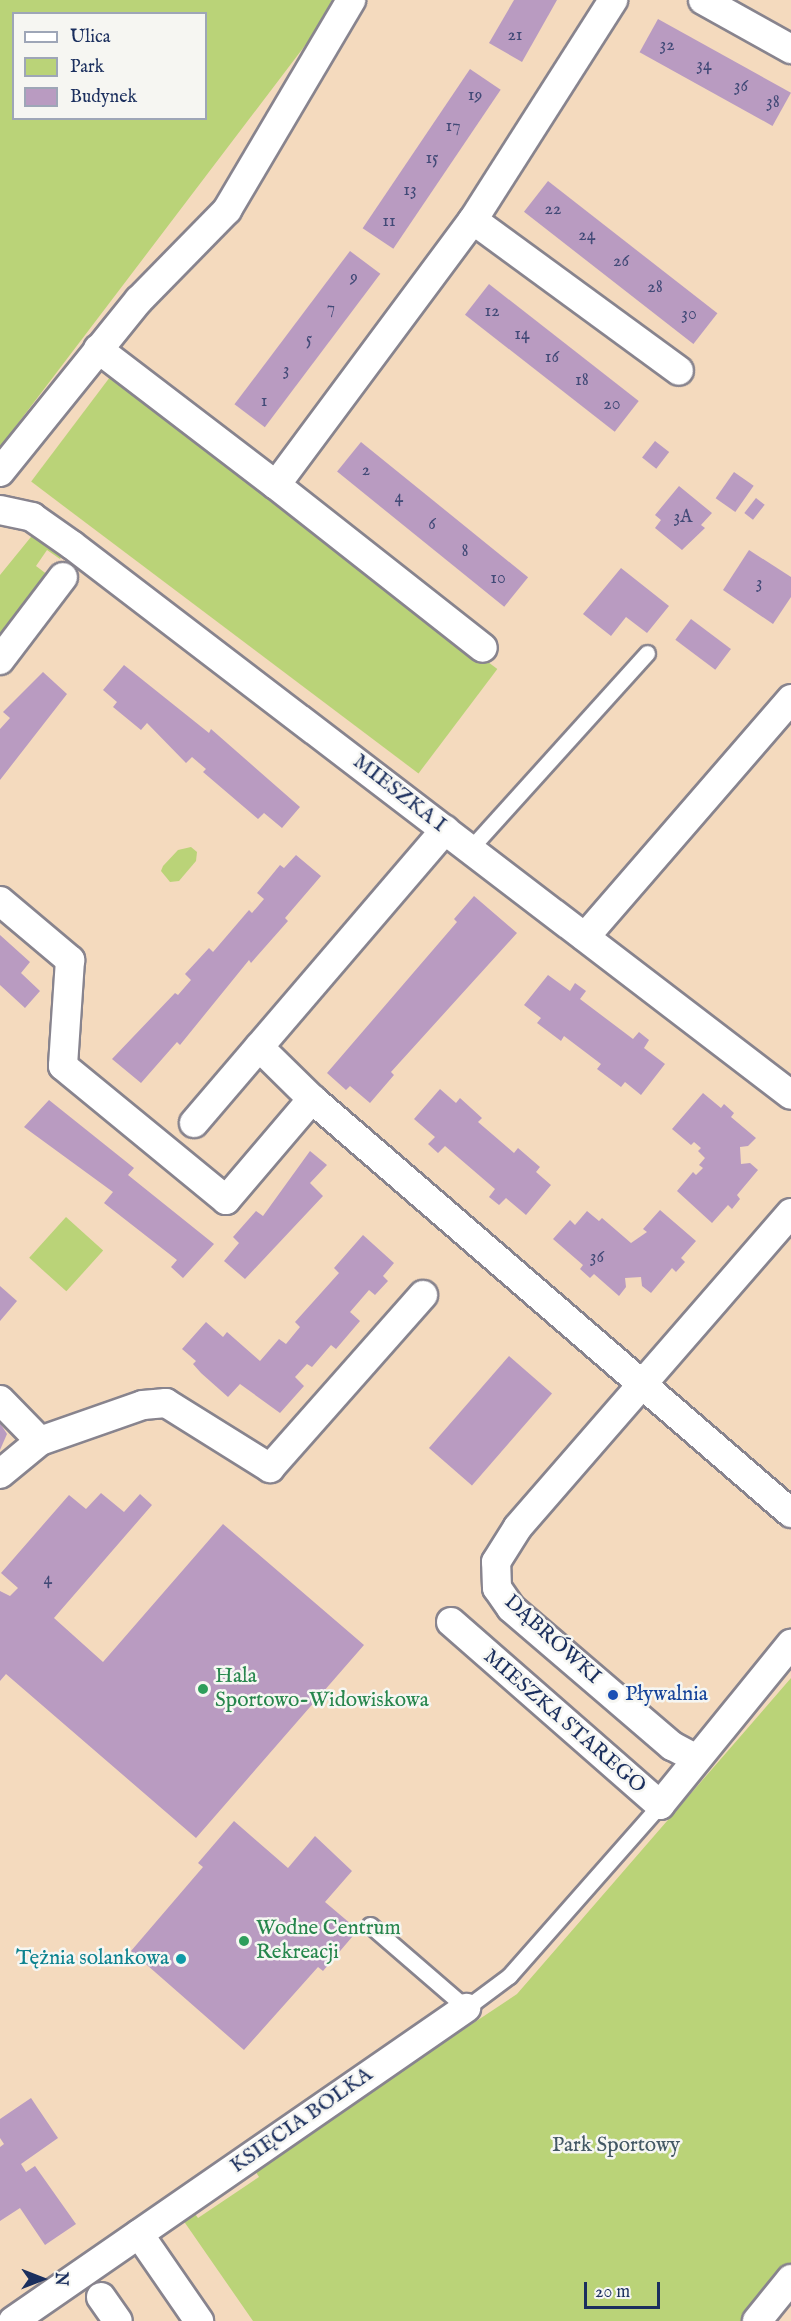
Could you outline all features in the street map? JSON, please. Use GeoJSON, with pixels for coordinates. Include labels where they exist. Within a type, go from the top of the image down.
{"type":"FeatureCollection","features":[{"type":"Feature","properties":{"kind":"street"},"geometry":{"type":"LineString","coordinates":[[0,472],[139,300],[227,210],[351,0]]}},
{"type":"Feature","properties":{"kind":"street"},"geometry":{"type":"LineString","coordinates":[[276,485],[473,220],[613,0]]}},
{"type":"Feature","properties":{"kind":"street"},"geometry":{"type":"LineString","coordinates":[[703,0],[791,49]]}},
{"type":"Feature","properties":{"kind":"street"},"geometry":{"type":"LineString","coordinates":[[473,220],[680,371]]}},
{"type":"Feature","properties":{"kind":"street"},"geometry":{"type":"LineString","coordinates":[[98,349],[483,648]]}},
{"type":"Feature","properties":{"kind":"street","name":"MIESZKA I"},"geometry":{"type":"LineString","coordinates":[[0,510],[32,517],[72,544],[791,1095]]}},
{"type":"Feature","properties":{"kind":"street"},"geometry":{"type":"LineString","coordinates":[[0,660],[63,577]]}},
{"type":"Feature","properties":{"kind":"street"},"geometry":{"type":"LineString","coordinates":[[585,938],[791,699]]}},
{"type":"Feature","properties":{"kind":"street"},"geometry":{"type":"LineString","coordinates":[[194,1123],[445,830]]}},
{"type":"Feature","properties":{"kind":"street"},"geometry":{"type":"LineString","coordinates":[[0,901],[70,960],[63,1066],[226,1200],[312,1099]]}},
{"type":"Feature","properties":{"kind":"street"},"geometry":{"type":"LineString","coordinates":[[259,1047],[312,1099],[645,1384],[791,1513]]}},
{"type":"Feature","properties":{"kind":"street","name":"DĄBRÓWKI"},"geometry":{"type":"LineString","coordinates":[[695,1758],[672,1746],[511,1608],[497,1588],[496,1562],[504,1545],[791,1213]]}},
{"type":"Feature","properties":{"kind":"street"},"geometry":{"type":"LineString","coordinates":[[0,1474],[40,1441],[143,1405],[166,1403],[270,1468],[423,1294]]}},
{"type":"Feature","properties":{"kind":"street"},"geometry":{"type":"LineString","coordinates":[[0,1400],[40,1441]]}},
{"type":"Feature","properties":{"kind":"street","name":"MIESZKA STAREGO"},"geometry":{"type":"LineString","coordinates":[[451,1622],[660,1805],[695,1758]]}},
{"type":"Feature","properties":{"kind":"street"},"geometry":{"type":"LineString","coordinates":[[695,1758],[791,1644]]}},
{"type":"Feature","properties":{"kind":"street","name":"KSIĘCIA BOLKA"},"geometry":{"type":"LineString","coordinates":[[13,2321],[466,2008]]}},
{"type":"Feature","properties":{"kind":"street"},"geometry":{"type":"LineString","coordinates":[[139,2234],[199,2321]]}},
{"type":"Feature","properties":{"kind":"street"},"geometry":{"type":"LineString","coordinates":[[757,2321],[791,2278]]}},
{"type":"Feature","properties":{"kind":"street"},"geometry":{"type":"LineString","coordinates":[[101,2297],[118,2321]]}},
{"type":"Feature","properties":{"kind":"lane"},"geometry":{"type":"LineString","coordinates":[[470,849],[647,653]]}},
{"type":"Feature","properties":{"kind":"lane"},"geometry":{"type":"LineString","coordinates":[[370,1925],[466,2008],[509,1976],[660,1805]]}},
{"type":"Feature","properties":{"kind":"green space"},"geometry":{"type":"Polygon","coordinates":[[[0,0],[332,0],[313,35],[0,447],[0,0]]]}},
{"type":"Feature","properties":{"kind":"green space"},"geometry":{"type":"Polygon","coordinates":[[[110,377],[497,669],[419,774],[31,482],[110,377]]]}},
{"type":"Feature","properties":{"kind":"green space"},"geometry":{"type":"Polygon","coordinates":[[[35,532],[63,553],[60,559],[47,550],[36,566],[48,575],[0,642],[0,575],[35,532]]]}},
{"type":"Feature","properties":{"kind":"green space"},"geometry":{"type":"Polygon","coordinates":[[[191,847],[197,852],[196,861],[179,881],[170,882],[161,871],[163,866],[178,850],[191,847]]]}},
{"type":"Feature","properties":{"kind":"green space"},"geometry":{"type":"Polygon","coordinates":[[[66,1217],[103,1250],[66,1291],[29,1258],[66,1217]]]}},
{"type":"Feature","properties":{"kind":"green space","name":"Park Sportowy"},"geometry":{"type":"Polygon","coordinates":[[[791,1678],[791,2273],[750,2321],[253,2321],[183,2220],[193,2211],[198,2218],[259,2177],[254,2169],[517,1994],[791,1678]]]}},
{"type":"Feature","properties":{"kind":"building"},"geometry":{"type":"Polygon","coordinates":[[[514,0],[557,0],[522,62],[489,43],[514,0]]]}},
{"type":"Feature","properties":{"kind":"building"},"geometry":{"type":"Polygon","coordinates":[[[658,19],[791,93],[773,126],[640,52],[658,19]]]}},
{"type":"Feature","properties":{"kind":"building"},"geometry":{"type":"Polygon","coordinates":[[[470,69],[501,90],[393,249],[363,228],[470,69]]]}},
{"type":"Feature","properties":{"kind":"building"},"geometry":{"type":"Polygon","coordinates":[[[548,181],[717,313],[693,344],[524,212],[548,181]]]}},
{"type":"Feature","properties":{"kind":"building"},"geometry":{"type":"Polygon","coordinates":[[[350,251],[380,274],[265,427],[234,404],[350,251]]]}},
{"type":"Feature","properties":{"kind":"building"},"geometry":{"type":"Polygon","coordinates":[[[489,284],[639,401],[615,432],[465,315],[489,284]]]}},
{"type":"Feature","properties":{"kind":"building"},"geometry":{"type":"Polygon","coordinates":[[[655,441],[669,452],[656,469],[642,458],[655,441]]]}},
{"type":"Feature","properties":{"kind":"building"},"geometry":{"type":"Polygon","coordinates":[[[361,442],[528,577],[504,607],[337,472],[361,442]]]}},
{"type":"Feature","properties":{"kind":"building"},"geometry":{"type":"Polygon","coordinates":[[[734,472],[754,486],[735,512],[716,498],[734,472]]]}},
{"type":"Feature","properties":{"kind":"building"},"geometry":{"type":"Polygon","coordinates":[[[679,486],[712,513],[701,525],[705,528],[682,550],[655,528],[661,520],[655,515],[679,486]]]}},
{"type":"Feature","properties":{"kind":"building"},"geometry":{"type":"Polygon","coordinates":[[[756,498],[765,505],[753,520],[744,513],[756,498]]]}},
{"type":"Feature","properties":{"kind":"building"},"geometry":{"type":"Polygon","coordinates":[[[749,550],[791,577],[791,597],[773,624],[723,590],[749,550]]]}},
{"type":"Feature","properties":{"kind":"building"},"geometry":{"type":"Polygon","coordinates":[[[621,568],[669,606],[647,633],[626,617],[611,636],[583,614],[621,568]]]}},
{"type":"Feature","properties":{"kind":"building"},"geometry":{"type":"Polygon","coordinates":[[[691,619],[731,649],[715,670],[675,640],[691,619]]]}},
{"type":"Feature","properties":{"kind":"building"},"geometry":{"type":"Polygon","coordinates":[[[124,665],[209,733],[211,729],[300,807],[282,828],[264,813],[258,819],[203,772],[206,769],[192,757],[186,763],[147,723],[141,730],[113,707],[117,702],[103,690],[124,665]]]}},
{"type":"Feature","properties":{"kind":"building"},"geometry":{"type":"Polygon","coordinates":[[[43,672],[67,694],[0,780],[0,729],[10,718],[3,712],[43,672]]]}},
{"type":"Feature","properties":{"kind":"building"},"geometry":{"type":"Polygon","coordinates":[[[296,855],[321,876],[285,918],[288,921],[251,963],[249,960],[180,1045],[177,1042],[141,1083],[112,1059],[175,993],[178,995],[191,980],[185,974],[209,948],[213,952],[249,910],[252,913],[264,899],[257,893],[280,865],[284,868],[296,855]]]}},
{"type":"Feature","properties":{"kind":"building"},"geometry":{"type":"Polygon","coordinates":[[[474,896],[517,933],[391,1072],[394,1075],[370,1103],[350,1086],[346,1090],[327,1073],[457,922],[454,919],[474,896]]]}},
{"type":"Feature","properties":{"kind":"building"},"geometry":{"type":"Polygon","coordinates":[[[0,935],[30,962],[21,973],[40,991],[25,1008],[0,985],[0,935]]]}},
{"type":"Feature","properties":{"kind":"building"},"geometry":{"type":"Polygon","coordinates":[[[548,975],[570,991],[575,983],[586,991],[580,999],[633,1039],[639,1032],[649,1040],[644,1048],[665,1064],[641,1095],[625,1082],[621,1087],[597,1069],[601,1064],[564,1036],[561,1041],[537,1023],[541,1018],[524,1005],[548,975]]]}},
{"type":"Feature","properties":{"kind":"building"},"geometry":{"type":"Polygon","coordinates":[[[440,1089],[456,1103],[460,1098],[482,1118],[478,1122],[514,1153],[518,1148],[540,1167],[536,1172],[551,1185],[526,1215],[506,1198],[499,1205],[489,1197],[495,1189],[445,1146],[438,1153],[428,1144],[435,1137],[414,1119],[440,1089]]]}},
{"type":"Feature","properties":{"kind":"building"},"geometry":{"type":"Polygon","coordinates":[[[703,1093],[721,1108],[724,1104],[734,1113],[731,1117],[756,1138],[748,1146],[740,1147],[741,1164],[750,1163],[758,1170],[737,1195],[740,1199],[732,1209],[728,1205],[712,1223],[677,1191],[693,1172],[696,1175],[703,1168],[699,1165],[705,1158],[698,1151],[701,1148],[694,1142],[691,1145],[672,1129],[703,1093]]]}},
{"type":"Feature","properties":{"kind":"building"},"geometry":{"type":"Polygon","coordinates":[[[49,1100],[134,1168],[128,1175],[214,1244],[183,1278],[171,1267],[177,1260],[104,1203],[113,1192],[24,1127],[49,1100]]]}},
{"type":"Feature","properties":{"kind":"building"},"geometry":{"type":"Polygon","coordinates":[[[310,1151],[327,1165],[310,1183],[323,1196],[245,1279],[224,1261],[239,1243],[233,1237],[256,1211],[263,1216],[310,1151]]]}},
{"type":"Feature","properties":{"kind":"building"},"geometry":{"type":"Polygon","coordinates":[[[660,1210],[696,1241],[681,1258],[685,1262],[676,1272],[672,1268],[651,1293],[642,1286],[641,1277],[625,1278],[626,1287],[619,1296],[594,1274],[590,1278],[580,1269],[583,1265],[553,1239],[570,1220],[575,1225],[587,1211],[599,1221],[602,1218],[631,1243],[647,1232],[643,1229],[660,1210]]]}},
{"type":"Feature","properties":{"kind":"building"},"geometry":{"type":"Polygon","coordinates":[[[363,1235],[394,1263],[383,1276],[388,1281],[375,1295],[369,1290],[350,1312],[360,1321],[336,1349],[331,1345],[312,1367],[307,1364],[295,1377],[304,1386],[280,1413],[240,1384],[228,1397],[201,1373],[193,1364],[196,1361],[182,1349],[206,1322],[223,1337],[227,1332],[260,1361],[279,1339],[286,1344],[300,1327],[295,1322],[339,1273],[334,1268],[363,1235]]]}},
{"type":"Feature","properties":{"kind":"building"},"geometry":{"type":"Polygon","coordinates":[[[0,1286],[17,1301],[0,1321],[0,1286]]]}},
{"type":"Feature","properties":{"kind":"building"},"geometry":{"type":"Polygon","coordinates":[[[509,1356],[552,1393],[472,1485],[429,1448],[509,1356]]]}},
{"type":"Feature","properties":{"kind":"building"},"geometry":{"type":"Polygon","coordinates":[[[0,1423],[7,1434],[0,1450],[0,1423]]]}},
{"type":"Feature","properties":{"kind":"building","name":"Hala Sportowo-Widowiskowa"},"geometry":{"type":"Polygon","coordinates":[[[101,1493],[124,1512],[140,1494],[152,1505],[54,1618],[103,1662],[223,1524],[364,1645],[196,1838],[6,1674],[0,1681],[0,1591],[10,1596],[18,1588],[1,1573],[69,1495],[86,1509],[101,1493]]]}},
{"type":"Feature","properties":{"kind":"building","name":"Wodne Centrum Rekreacji"},"geometry":{"type":"Polygon","coordinates":[[[234,1821],[288,1868],[315,1836],[352,1871],[325,1902],[358,1930],[323,1971],[318,1967],[244,2050],[131,1951],[203,1867],[198,1863],[234,1821]]]}},
{"type":"Feature","properties":{"kind":"building"},"geometry":{"type":"Polygon","coordinates":[[[31,2098],[58,2138],[21,2164],[26,2172],[35,2166],[76,2224],[45,2245],[20,2208],[0,2221],[0,2147],[4,2144],[0,2138],[0,2119],[31,2098]]]}},
{"type":"Feature","properties":{"kind":"place","name":"Hala Sportowo-Widowiskowa"},"geometry":{"type":"Point","coordinates":[203,1689]}},
{"type":"Feature","properties":{"kind":"place","name":"Pływalnia"},"geometry":{"type":"Point","coordinates":[613,1695]}},
{"type":"Feature","properties":{"kind":"place","name":"Wodne Centrum Rekreacji"},"geometry":{"type":"Point","coordinates":[244,1941]}},
{"type":"Feature","properties":{"kind":"place","name":"Tężnia solankowa"},"geometry":{"type":"Point","coordinates":[181,1959]}}]}
